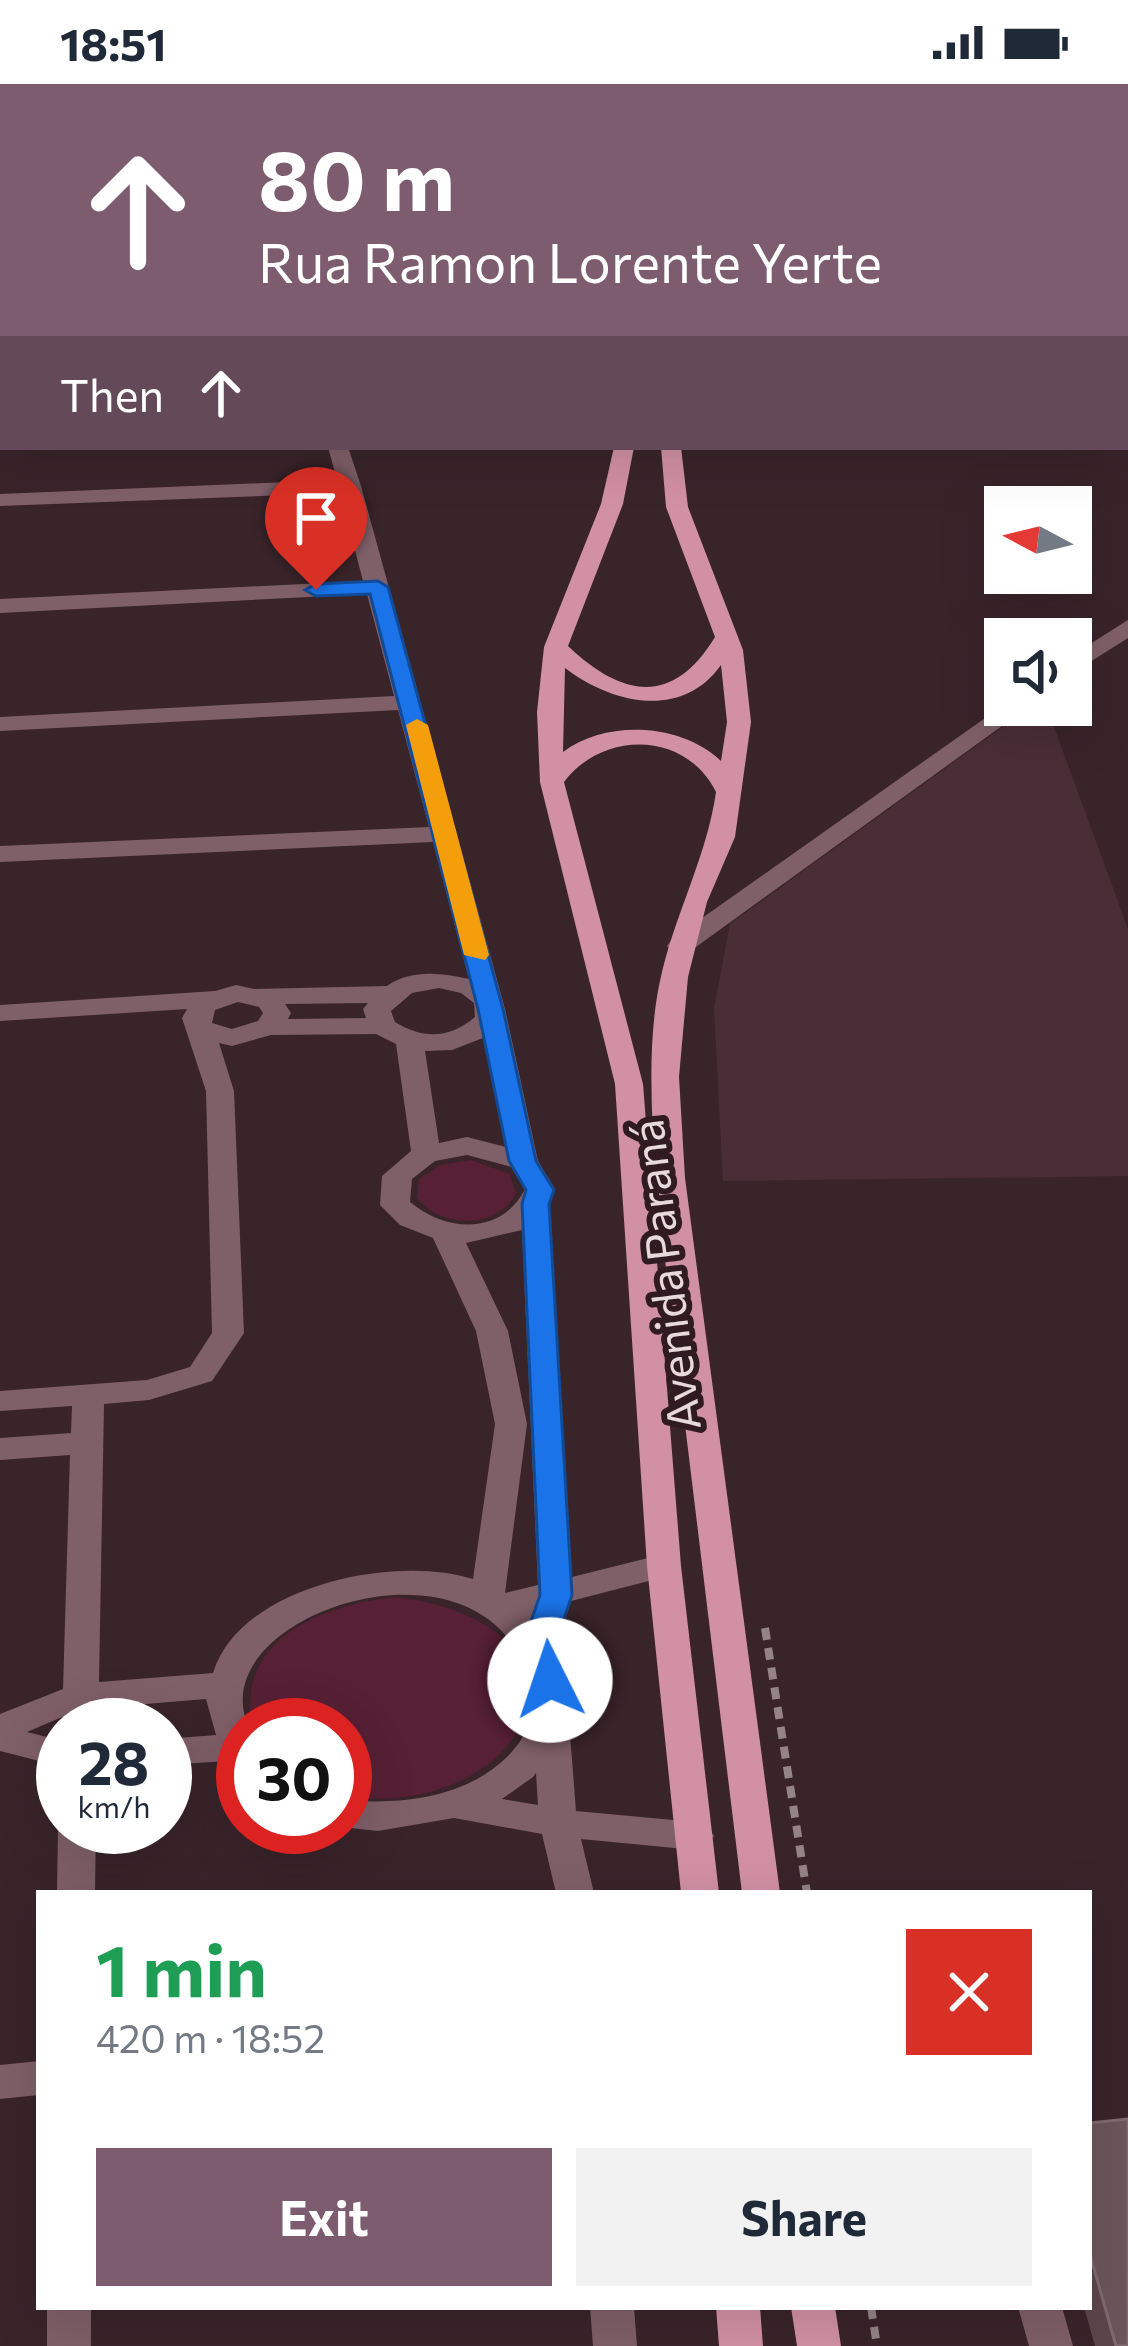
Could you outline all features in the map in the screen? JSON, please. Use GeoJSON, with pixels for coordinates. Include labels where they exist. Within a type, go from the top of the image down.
{"type":"FeatureCollection","features":[{"type":"Feature","properties":{"kind":"main road","name":"Avenida Paraná"},"geometry":{"type":"LineString","coordinates":[[623,450],[613,504],[556,647],[549,712],[552,782],[629,1084],[639,1165],[664,1566],[700,1890]]}},
{"type":"Feature","properties":{"kind":"main road","name":"Avenida Paraná"},"geometry":{"type":"LineString","coordinates":[[671,450],[677,507],[727,636],[739,722],[722,837],[680,946],[665,1077],[670,1178],[761,1890]]}},
{"type":"Feature","properties":{"kind":"main road"},"geometry":{"type":"LineString","coordinates":[[556,647],[584,677],[618,690],[656,693],[692,683],[727,636]]}},
{"type":"Feature","properties":{"kind":"main road"},"geometry":{"type":"LineString","coordinates":[[552,782],[576,752],[601,741],[634,738],[700,754],[718,772],[730,795]]}},
{"type":"Feature","properties":{"kind":"main road"},"geometry":{"type":"LineString","coordinates":[[738,2310],[742,2346]]}},
{"type":"Feature","properties":{"kind":"main road"},"geometry":{"type":"LineString","coordinates":[[813,2310],[819,2346]]}},
{"type":"Feature","properties":{"kind":"street"},"geometry":{"type":"LineString","coordinates":[[339,450],[491,1009],[523,1161]]}},
{"type":"Feature","properties":{"kind":"street"},"geometry":{"type":"LineString","coordinates":[[0,500],[350,486]]}},
{"type":"Feature","properties":{"kind":"street"},"geometry":{"type":"LineString","coordinates":[[0,606],[378,587]]}},
{"type":"Feature","properties":{"kind":"street"},"geometry":{"type":"LineString","coordinates":[[1092,653],[1128,627]]}},
{"type":"Feature","properties":{"kind":"street"},"geometry":{"type":"LineString","coordinates":[[0,724],[411,702]]}},
{"type":"Feature","properties":{"kind":"street"},"geometry":{"type":"LineString","coordinates":[[680,946],[989,726]]}},
{"type":"Feature","properties":{"kind":"street"},"geometry":{"type":"LineString","coordinates":[[0,854],[444,834]]}},
{"type":"Feature","properties":{"kind":"street"},"geometry":{"type":"LineString","coordinates":[[0,1013],[111,1006],[203,1015],[236,993],[388,994],[420,982],[458,983],[481,993],[491,1009]]}},
{"type":"Feature","properties":{"kind":"street"},"geometry":{"type":"LineString","coordinates":[[382,1026],[377,1010],[388,994]]}},
{"type":"Feature","properties":{"kind":"street"},"geometry":{"type":"LineString","coordinates":[[220,1091],[257,1032],[277,1013],[259,996]]}},
{"type":"Feature","properties":{"kind":"street"},"geometry":{"type":"LineString","coordinates":[[203,1015],[220,1036],[382,1026],[410,1041],[466,1038],[481,1030],[491,1009]]}},
{"type":"Feature","properties":{"kind":"street"},"geometry":{"type":"LineString","coordinates":[[0,1402],[149,1390],[201,1373],[228,1333],[220,1091],[203,1015]]}},
{"type":"Feature","properties":{"kind":"street"},"geometry":{"type":"LineString","coordinates":[[410,1041],[426,1154]]}},
{"type":"Feature","properties":{"kind":"street"},"geometry":{"type":"LineString","coordinates":[[536,1204],[509,1226],[446,1234],[406,1217],[395,1204],[397,1176],[426,1154],[488,1148],[523,1161],[536,1174],[556,1595],[539,1645]]}},
{"type":"Feature","properties":{"kind":"street"},"geometry":{"type":"LineString","coordinates":[[446,1234],[491,1331],[511,1424],[493,1603]]}},
{"type":"Feature","properties":{"kind":"street"},"geometry":{"type":"LineString","coordinates":[[80,1698],[88,1396]]}},
{"type":"Feature","properties":{"kind":"street"},"geometry":{"type":"LineString","coordinates":[[0,1449],[85,1443]]}},
{"type":"Feature","properties":{"kind":"street"},"geometry":{"type":"LineString","coordinates":[[227,1698],[227,1685],[245,1646],[280,1613],[328,1590],[382,1580],[424,1582],[493,1603],[556,1595],[664,1566]]}},
{"type":"Feature","properties":{"kind":"street"},"geometry":{"type":"LineString","coordinates":[[493,1603],[539,1645],[550,1680],[558,1823],[574,1890]]}},
{"type":"Feature","properties":{"kind":"street"},"geometry":{"type":"LineString","coordinates":[[154,1698],[227,1685]]}},
{"type":"Feature","properties":{"kind":"street"},"geometry":{"type":"LineString","coordinates":[[372,1815],[405,1817],[457,1805],[500,1783],[533,1753],[551,1718]]}},
{"type":"Feature","properties":{"kind":"street"},"geometry":{"type":"LineString","coordinates":[[0,1733],[36,1723]]}},
{"type":"Feature","properties":{"kind":"street"},"geometry":{"type":"LineString","coordinates":[[0,1733],[36,1745]]}},
{"type":"Feature","properties":{"kind":"street"},"geometry":{"type":"LineString","coordinates":[[457,1805],[558,1823],[694,1836]]}},
{"type":"Feature","properties":{"kind":"street"},"geometry":{"type":"LineString","coordinates":[[76,1890],[77,1854]]}},
{"type":"Feature","properties":{"kind":"street"},"geometry":{"type":"LineString","coordinates":[[0,2082],[36,2078]]}},
{"type":"Feature","properties":{"kind":"street"},"geometry":{"type":"LineString","coordinates":[[69,2346],[70,2310]]}},
{"type":"Feature","properties":{"kind":"street"},"geometry":{"type":"LineString","coordinates":[[612,2310],[615,2346]]}},
{"type":"Feature","properties":{"kind":"street"},"geometry":{"type":"LineString","coordinates":[[1041,2310],[1051,2346]]}},
{"type":"Feature","properties":{"kind":"path"},"geometry":{"type":"LineString","coordinates":[[763,1614],[807,1890]]}},
{"type":"Feature","properties":{"kind":"path"},"geometry":{"type":"LineString","coordinates":[[871,2310],[877,2346]]}},
{"type":"Feature","properties":{"kind":"shaded area"},"geometry":{"type":"Polygon","coordinates":[[[1004,726],[1054,726],[1128,929],[1128,1176],[723,1181],[714,1008],[730,924],[1004,726]]]}},
{"type":"Feature","properties":{"kind":"shaded area"},"geometry":{"type":"Polygon","coordinates":[[[471,1160],[510,1174],[516,1194],[496,1214],[454,1220],[417,1198],[419,1179],[440,1165],[471,1160]]]}},
{"type":"Feature","properties":{"kind":"shaded area"},"geometry":{"type":"Polygon","coordinates":[[[395,1597],[464,1614],[507,1642],[526,1678],[524,1715],[503,1750],[465,1779],[412,1796],[372,1797],[372,1698],[251,1698],[258,1669],[271,1648],[291,1631],[314,1618],[395,1597]]]}},
{"type":"Feature","properties":{"kind":"building"},"geometry":{"type":"Polygon","coordinates":[[[1128,2119],[1128,2346],[1116,2346],[1092,2262],[1092,2123],[1128,2119]]]}},
{"type":"Feature","properties":{"kind":"slow traffic"},"geometry":{"type":"LineString","coordinates":[[417,725],[476,955]]}},
{"type":"Feature","properties":{"kind":"route"},"geometry":{"type":"LineString","coordinates":[[316,590],[378,587],[491,1009],[523,1161],[536,1174],[540,1190],[536,1204],[556,1595],[539,1645],[550,1680]]}}]}
